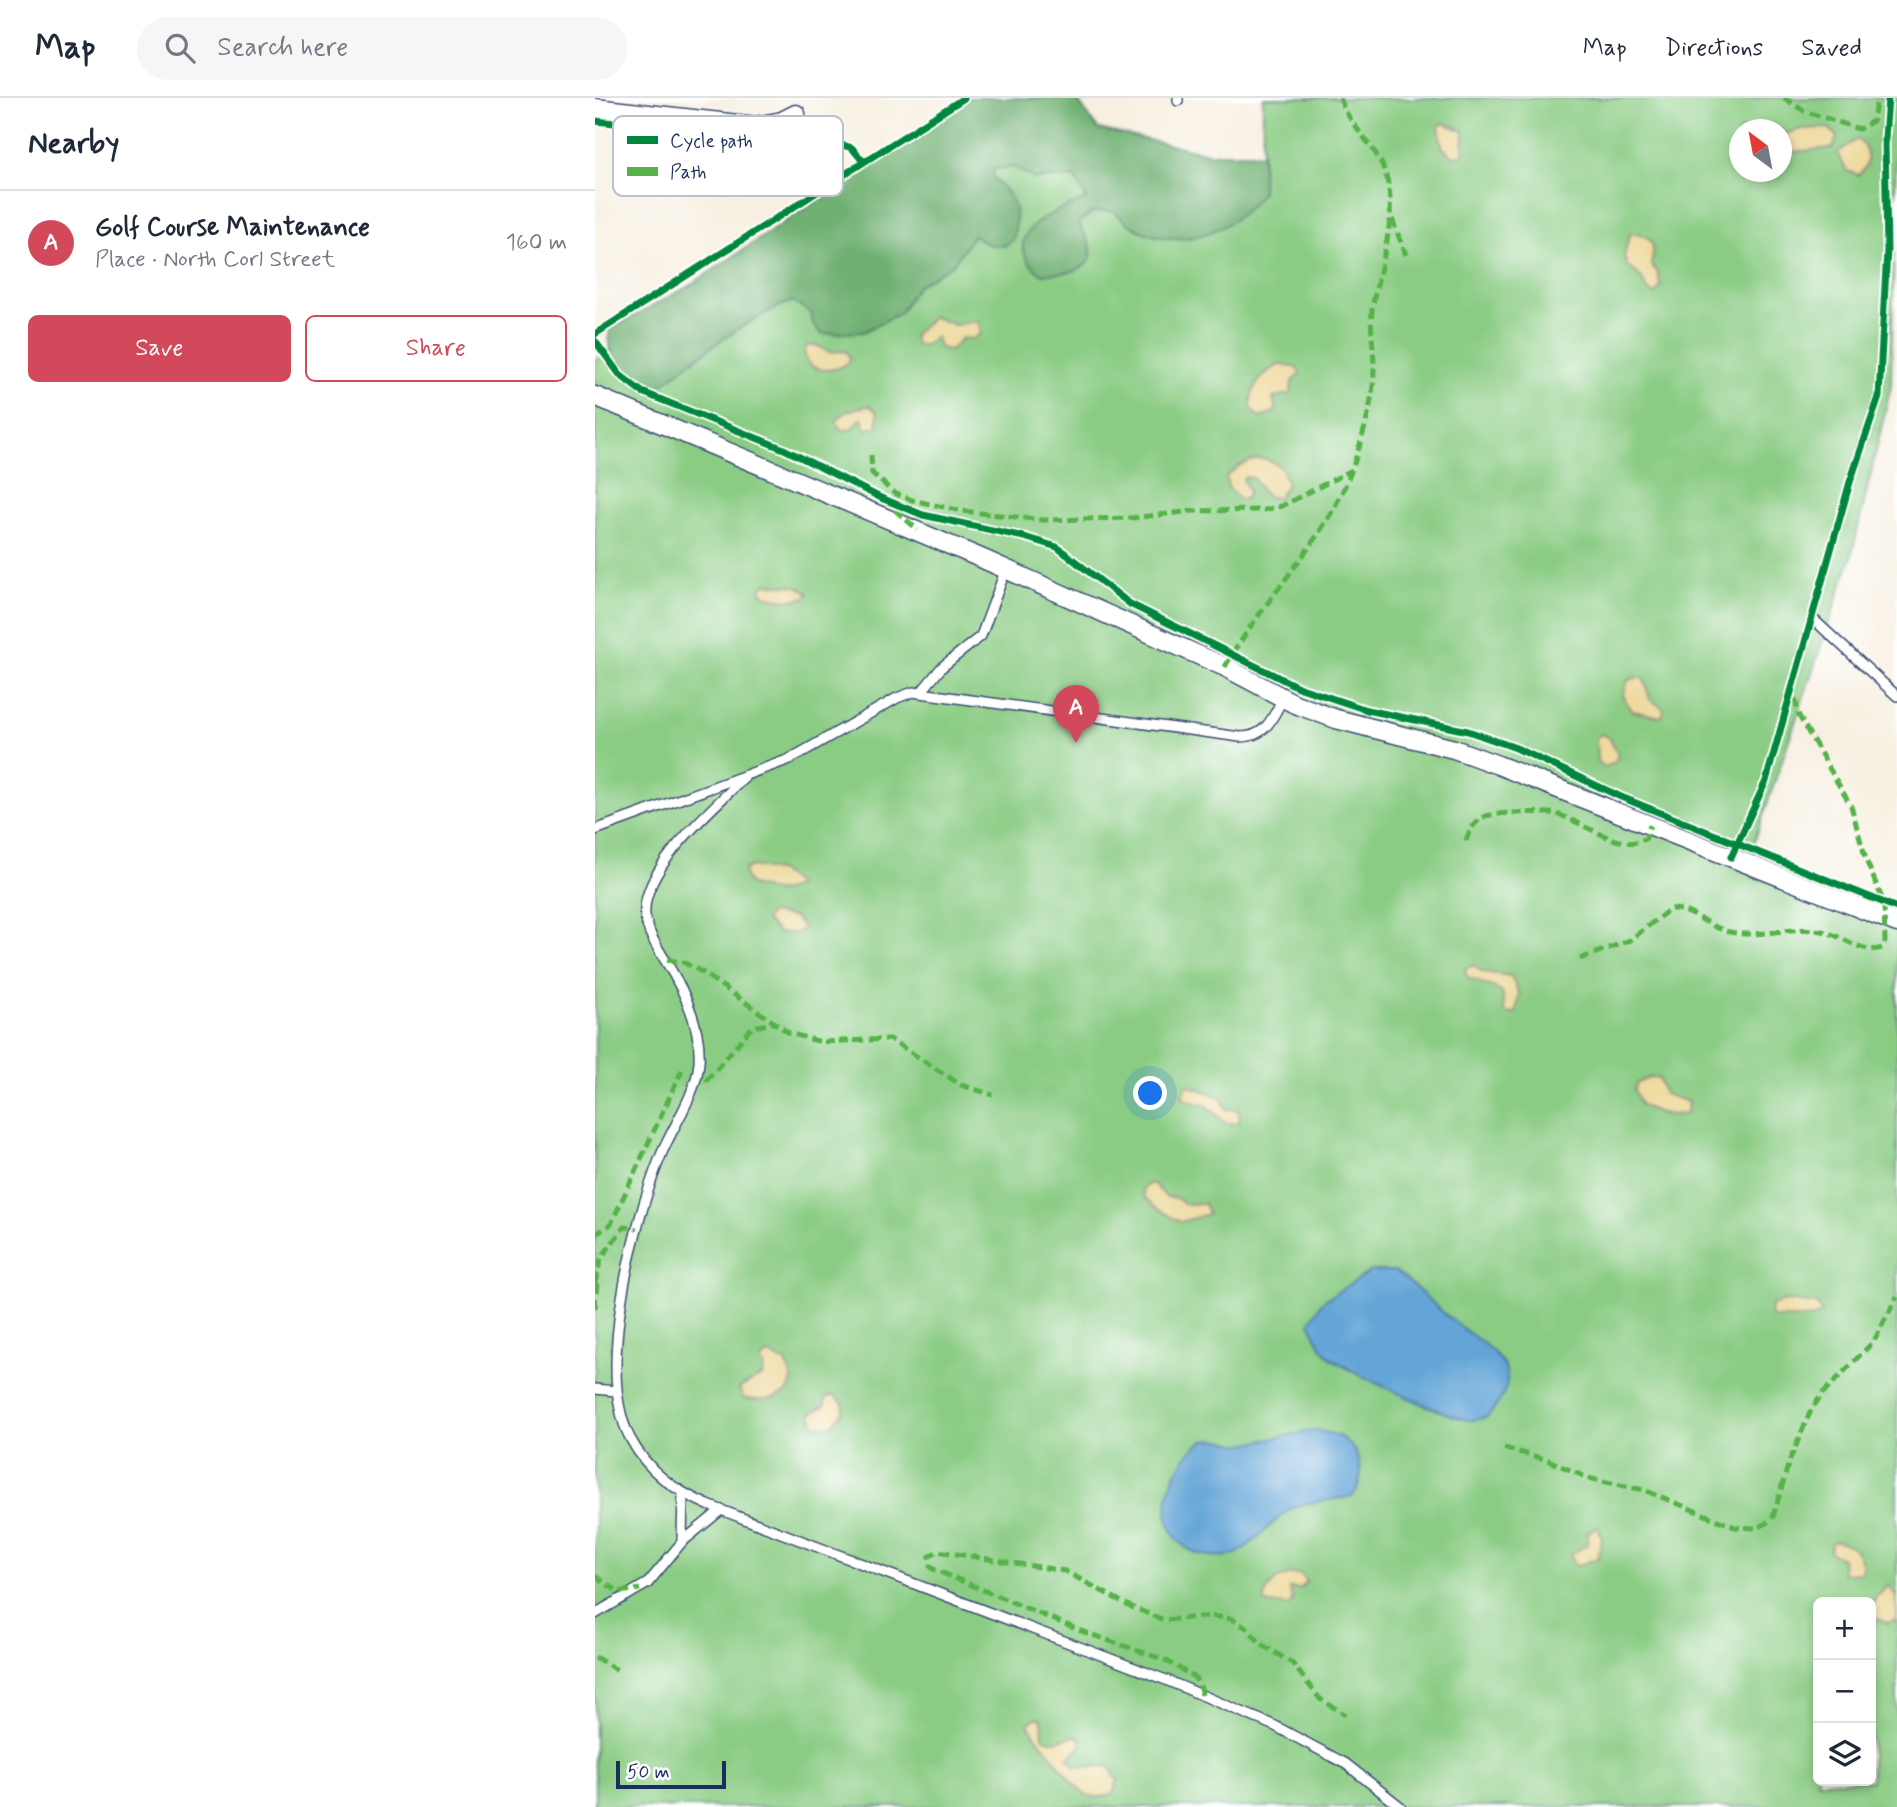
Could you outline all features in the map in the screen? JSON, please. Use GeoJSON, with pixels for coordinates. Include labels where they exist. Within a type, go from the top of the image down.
{"type":"FeatureCollection","features":[{"type":"Feature","properties":{"kind":"street"},"geometry":{"type":"LineString","coordinates":[[595,108],[667,116]]}},
{"type":"Feature","properties":{"kind":"street"},"geometry":{"type":"LineString","coordinates":[[792,116],[796,114]]}},
{"type":"Feature","properties":{"kind":"street"},"geometry":{"type":"LineString","coordinates":[[595,396],[787,474],[1006,569],[1225,667],[1283,698],[1336,719],[1418,738],[1498,765],[1897,923]]}},
{"type":"Feature","properties":{"kind":"lane"},"geometry":{"type":"LineString","coordinates":[[922,691],[942,667],[981,636],[1006,569]]}},
{"type":"Feature","properties":{"kind":"lane"},"geometry":{"type":"LineString","coordinates":[[1813,619],[1897,696]]}},
{"type":"Feature","properties":{"kind":"lane"},"geometry":{"type":"LineString","coordinates":[[595,830],[744,778],[790,759],[897,698],[922,691],[1240,737],[1259,735],[1283,698]]}},
{"type":"Feature","properties":{"kind":"lane"},"geometry":{"type":"LineString","coordinates":[[744,778],[665,859],[652,880],[646,899],[645,918],[691,1011],[699,1062],[661,1156],[637,1228],[616,1351],[616,1391],[629,1436],[638,1451],[651,1469],[684,1494],[721,1510],[1166,1679],[1275,1726],[1346,1763],[1401,1807]]}},
{"type":"Feature","properties":{"kind":"lane"},"geometry":{"type":"LineString","coordinates":[[595,1389],[616,1391]]}},
{"type":"Feature","properties":{"kind":"lane"},"geometry":{"type":"LineString","coordinates":[[682,1542],[684,1494]]}},
{"type":"Feature","properties":{"kind":"lane"},"geometry":{"type":"LineString","coordinates":[[595,1614],[648,1583],[682,1542],[721,1510]]}},
{"type":"Feature","properties":{"kind":"green space"},"geometry":{"type":"Polygon","coordinates":[[[970,98],[1076,98],[1098,129],[1208,153],[1262,153],[1262,192],[1236,218],[1221,227],[1188,238],[1170,238],[1153,235],[1132,226],[1113,211],[1093,212],[1079,222],[1089,242],[1091,257],[1081,268],[1057,274],[1041,274],[1028,260],[1023,247],[1025,236],[1045,217],[1087,199],[1074,177],[1035,179],[1014,167],[994,169],[993,177],[1011,198],[1016,212],[1013,240],[1004,246],[986,244],[974,235],[952,265],[917,286],[900,313],[863,332],[822,334],[813,325],[811,313],[792,301],[719,341],[653,392],[620,368],[612,352],[609,330],[689,286],[824,196],[843,196],[843,183],[970,98]]]}},
{"type":"Feature","properties":{"kind":"green space"},"geometry":{"type":"Polygon","coordinates":[[[1263,98],[1897,98],[1891,386],[1851,558],[1747,863],[1897,923],[1897,1807],[595,1807],[595,360],[689,286],[830,196],[843,196],[843,187],[911,144],[1262,192],[1263,98]]]}},
{"type":"Feature","properties":{"kind":"sand"},"geometry":{"type":"Polygon","coordinates":[[[1444,123],[1464,131],[1463,155],[1452,156],[1442,147],[1439,126],[1444,123]]]}},
{"type":"Feature","properties":{"kind":"sand"},"geometry":{"type":"Polygon","coordinates":[[[1829,128],[1837,137],[1833,148],[1792,152],[1792,132],[1829,128]]]}},
{"type":"Feature","properties":{"kind":"sand"},"geometry":{"type":"Polygon","coordinates":[[[1857,139],[1864,147],[1867,157],[1865,167],[1858,175],[1847,171],[1837,153],[1857,139]]]}},
{"type":"Feature","properties":{"kind":"sand"},"geometry":{"type":"Polygon","coordinates":[[[1634,233],[1647,237],[1652,244],[1651,265],[1657,271],[1661,286],[1656,294],[1648,291],[1640,276],[1627,266],[1624,256],[1629,235],[1634,233]]]}},
{"type":"Feature","properties":{"kind":"sand"},"geometry":{"type":"Polygon","coordinates":[[[933,317],[955,325],[978,321],[981,333],[973,339],[962,338],[950,351],[939,347],[936,337],[924,345],[916,345],[913,335],[933,317]]]}},
{"type":"Feature","properties":{"kind":"sand"},"geometry":{"type":"Polygon","coordinates":[[[816,345],[829,352],[846,351],[850,358],[848,363],[835,369],[815,368],[806,359],[804,351],[807,346],[816,345]]]}},
{"type":"Feature","properties":{"kind":"sand"},"geometry":{"type":"Polygon","coordinates":[[[1283,364],[1297,368],[1300,374],[1292,381],[1291,394],[1273,397],[1276,411],[1260,418],[1252,410],[1254,389],[1270,370],[1283,364]]]}},
{"type":"Feature","properties":{"kind":"sand"},"geometry":{"type":"Polygon","coordinates":[[[870,406],[877,412],[878,426],[866,430],[862,418],[851,429],[841,430],[836,422],[843,415],[856,408],[870,406]]]}},
{"type":"Feature","properties":{"kind":"sand"},"geometry":{"type":"Polygon","coordinates":[[[1266,459],[1282,468],[1287,484],[1278,498],[1266,496],[1253,478],[1243,479],[1249,492],[1245,499],[1239,499],[1228,487],[1226,477],[1240,465],[1266,459]]]}},
{"type":"Feature","properties":{"kind":"sand"},"geometry":{"type":"Polygon","coordinates":[[[765,584],[797,586],[808,592],[808,596],[790,600],[776,599],[760,591],[765,584]]]}},
{"type":"Feature","properties":{"kind":"sand"},"geometry":{"type":"Polygon","coordinates":[[[1639,677],[1644,680],[1650,699],[1664,709],[1662,717],[1633,711],[1627,704],[1623,695],[1628,680],[1639,677]]]}},
{"type":"Feature","properties":{"kind":"sand"},"geometry":{"type":"Polygon","coordinates":[[[1601,734],[1609,737],[1618,755],[1615,762],[1605,767],[1597,761],[1596,738],[1601,734]]]}},
{"type":"Feature","properties":{"kind":"sand"},"geometry":{"type":"Polygon","coordinates":[[[753,866],[781,872],[797,885],[792,889],[780,891],[749,884],[744,874],[746,868],[753,866]]]}},
{"type":"Feature","properties":{"kind":"sand"},"geometry":{"type":"Polygon","coordinates":[[[770,913],[794,917],[804,928],[795,933],[778,933],[765,920],[770,913]]]}},
{"type":"Feature","properties":{"kind":"sand"},"geometry":{"type":"Polygon","coordinates":[[[1473,965],[1483,972],[1511,976],[1519,994],[1516,1013],[1509,1014],[1504,1011],[1503,995],[1498,989],[1467,977],[1465,969],[1473,965]]]}},
{"type":"Feature","properties":{"kind":"sand"},"geometry":{"type":"Polygon","coordinates":[[[1651,1077],[1659,1078],[1664,1094],[1688,1102],[1687,1112],[1670,1115],[1641,1105],[1634,1090],[1637,1083],[1651,1077]]]}},
{"type":"Feature","properties":{"kind":"sand"},"geometry":{"type":"Polygon","coordinates":[[[1187,1085],[1221,1097],[1226,1109],[1239,1110],[1239,1123],[1225,1123],[1207,1106],[1186,1100],[1182,1095],[1187,1085]]]}},
{"type":"Feature","properties":{"kind":"sand"},"geometry":{"type":"Polygon","coordinates":[[[1148,1184],[1154,1184],[1166,1197],[1177,1198],[1184,1204],[1204,1203],[1208,1214],[1180,1222],[1156,1208],[1144,1197],[1143,1189],[1148,1184]]]}},
{"type":"Feature","properties":{"kind":"sand"},"geometry":{"type":"Polygon","coordinates":[[[1787,1301],[1816,1304],[1822,1313],[1813,1318],[1773,1318],[1770,1314],[1771,1305],[1787,1301]]]}},
{"type":"Feature","properties":{"kind":"sand"},"geometry":{"type":"Polygon","coordinates":[[[768,1354],[786,1362],[792,1379],[789,1390],[767,1399],[743,1398],[739,1388],[762,1376],[764,1367],[760,1360],[768,1354]]]}},
{"type":"Feature","properties":{"kind":"sand"},"geometry":{"type":"Polygon","coordinates":[[[833,1395],[843,1403],[844,1410],[832,1425],[815,1426],[811,1413],[824,1406],[826,1398],[833,1395]]]}},
{"type":"Feature","properties":{"kind":"sand"},"geometry":{"type":"Polygon","coordinates":[[[1598,1527],[1602,1538],[1598,1558],[1577,1566],[1573,1563],[1571,1554],[1587,1545],[1588,1532],[1598,1527]]]}},
{"type":"Feature","properties":{"kind":"sand"},"geometry":{"type":"Polygon","coordinates":[[[1836,1541],[1851,1546],[1858,1553],[1863,1568],[1861,1573],[1843,1574],[1842,1558],[1829,1552],[1831,1543],[1836,1541]]]}},
{"type":"Feature","properties":{"kind":"sand"},"geometry":{"type":"Polygon","coordinates":[[[1301,1574],[1307,1582],[1301,1588],[1289,1588],[1293,1601],[1289,1605],[1268,1604],[1264,1601],[1268,1589],[1277,1580],[1288,1575],[1301,1574]]]}},
{"type":"Feature","properties":{"kind":"sand"},"geometry":{"type":"Polygon","coordinates":[[[1888,1586],[1897,1598],[1897,1620],[1887,1623],[1876,1618],[1876,1597],[1888,1586]]]}},
{"type":"Feature","properties":{"kind":"sand"},"geometry":{"type":"Polygon","coordinates":[[[1037,1717],[1042,1720],[1043,1737],[1048,1740],[1057,1741],[1077,1736],[1081,1741],[1081,1746],[1068,1758],[1076,1767],[1109,1766],[1118,1781],[1113,1793],[1095,1797],[1087,1795],[1074,1785],[1028,1724],[1037,1717]]]}},
{"type":"Feature","properties":{"kind":"water"},"geometry":{"type":"Polygon","coordinates":[[[1371,1271],[1395,1271],[1501,1361],[1507,1373],[1507,1385],[1501,1400],[1487,1417],[1471,1420],[1460,1418],[1421,1403],[1374,1382],[1328,1355],[1310,1322],[1322,1302],[1371,1271]]]}},
{"type":"Feature","properties":{"kind":"water"},"geometry":{"type":"Polygon","coordinates":[[[1317,1430],[1341,1437],[1355,1451],[1360,1466],[1360,1481],[1354,1495],[1292,1508],[1252,1543],[1229,1556],[1207,1556],[1190,1550],[1178,1541],[1167,1512],[1169,1495],[1174,1477],[1197,1445],[1212,1439],[1243,1444],[1317,1430]]]}},
{"type":"Feature","properties":{"kind":"marked path"},"geometry":{"type":"LineString","coordinates":[[1225,667],[1333,510],[1358,451],[1369,410],[1374,368],[1372,310],[1387,243],[1389,193],[1382,164],[1350,118],[1340,98]]}},
{"type":"Feature","properties":{"kind":"marked path"},"geometry":{"type":"LineString","coordinates":[[1784,98],[1804,111],[1859,129],[1873,121],[1877,98]]}},
{"type":"Feature","properties":{"kind":"marked path"},"geometry":{"type":"LineString","coordinates":[[1392,219],[1406,255]]}},
{"type":"Feature","properties":{"kind":"marked path"},"geometry":{"type":"LineString","coordinates":[[871,455],[872,473],[894,493],[912,500],[962,511],[1043,520],[1132,518],[1193,511],[1264,510],[1282,506],[1352,470]]}},
{"type":"Feature","properties":{"kind":"marked path"},"geometry":{"type":"LineString","coordinates":[[895,510],[918,530]]}},
{"type":"Feature","properties":{"kind":"marked path"},"geometry":{"type":"LineString","coordinates":[[1580,959],[1630,940],[1670,909],[1686,912],[1730,932],[1753,934],[1822,931],[1868,949],[1882,948],[1885,942],[1884,903],[1866,860],[1851,806],[1799,716],[1794,695]]}},
{"type":"Feature","properties":{"kind":"marked path"},"geometry":{"type":"LineString","coordinates":[[1466,841],[1479,820],[1499,814],[1556,814],[1625,842],[1646,838],[1650,825]]}},
{"type":"Feature","properties":{"kind":"marked path"},"geometry":{"type":"LineString","coordinates":[[667,960],[683,962],[702,972],[789,1033],[821,1042],[890,1039],[961,1085],[993,1095]]}},
{"type":"Feature","properties":{"kind":"marked path"},"geometry":{"type":"LineString","coordinates":[[706,1081],[752,1027],[774,1023]]}},
{"type":"Feature","properties":{"kind":"marked path"},"geometry":{"type":"LineString","coordinates":[[595,1235],[611,1224],[682,1070]]}},
{"type":"Feature","properties":{"kind":"marked path"},"geometry":{"type":"LineString","coordinates":[[595,1283],[601,1258],[624,1227],[637,1229]]}},
{"type":"Feature","properties":{"kind":"marked path"},"geometry":{"type":"LineString","coordinates":[[595,1308],[597,1283]]}},
{"type":"Feature","properties":{"kind":"marked path"},"geometry":{"type":"LineString","coordinates":[[1504,1448],[1548,1460],[1588,1478],[1644,1490],[1735,1527],[1756,1528],[1773,1517],[1789,1462],[1811,1410],[1823,1393],[1874,1341],[1897,1297]]}},
{"type":"Feature","properties":{"kind":"marked path"},"geometry":{"type":"LineString","coordinates":[[1202,1695],[1200,1684],[1194,1677],[1165,1660],[1081,1631],[933,1569],[929,1557],[937,1551],[1065,1571],[1129,1606],[1164,1620],[1212,1616],[1232,1619],[1247,1628],[1261,1644],[1292,1663],[1320,1699],[1346,1715]]}},
{"type":"Feature","properties":{"kind":"marked path"},"geometry":{"type":"LineString","coordinates":[[595,1576],[619,1592],[640,1589]]}},
{"type":"Feature","properties":{"kind":"marked path"},"geometry":{"type":"LineString","coordinates":[[595,1657],[619,1671]]}},
{"type":"Feature","properties":{"kind":"cycle path"},"geometry":{"type":"LineString","coordinates":[[843,175],[964,98]]}},
{"type":"Feature","properties":{"kind":"cycle path"},"geometry":{"type":"LineString","coordinates":[[1731,857],[1766,781],[1850,482],[1879,397],[1887,250],[1885,138],[1888,98]]}},
{"type":"Feature","properties":{"kind":"cycle path"},"geometry":{"type":"LineString","coordinates":[[595,121],[613,123]]}},
{"type":"Feature","properties":{"kind":"cycle path"},"geometry":{"type":"LineString","coordinates":[[843,146],[852,148],[862,160]]}},
{"type":"Feature","properties":{"kind":"cycle path"},"geometry":{"type":"LineString","coordinates":[[595,334],[811,196]]}},
{"type":"Feature","properties":{"kind":"cycle path"},"geometry":{"type":"LineString","coordinates":[[595,341],[620,375],[642,392],[784,449],[881,498],[923,515],[1057,547],[1130,604],[1298,687],[1367,710],[1468,731],[1516,748],[1621,797],[1897,908]]}},
{"type":"Feature","properties":{"kind":"place","name":"Golf Course Maintenance"},"geometry":{"type":"Point","coordinates":[1076,743]}}]}
